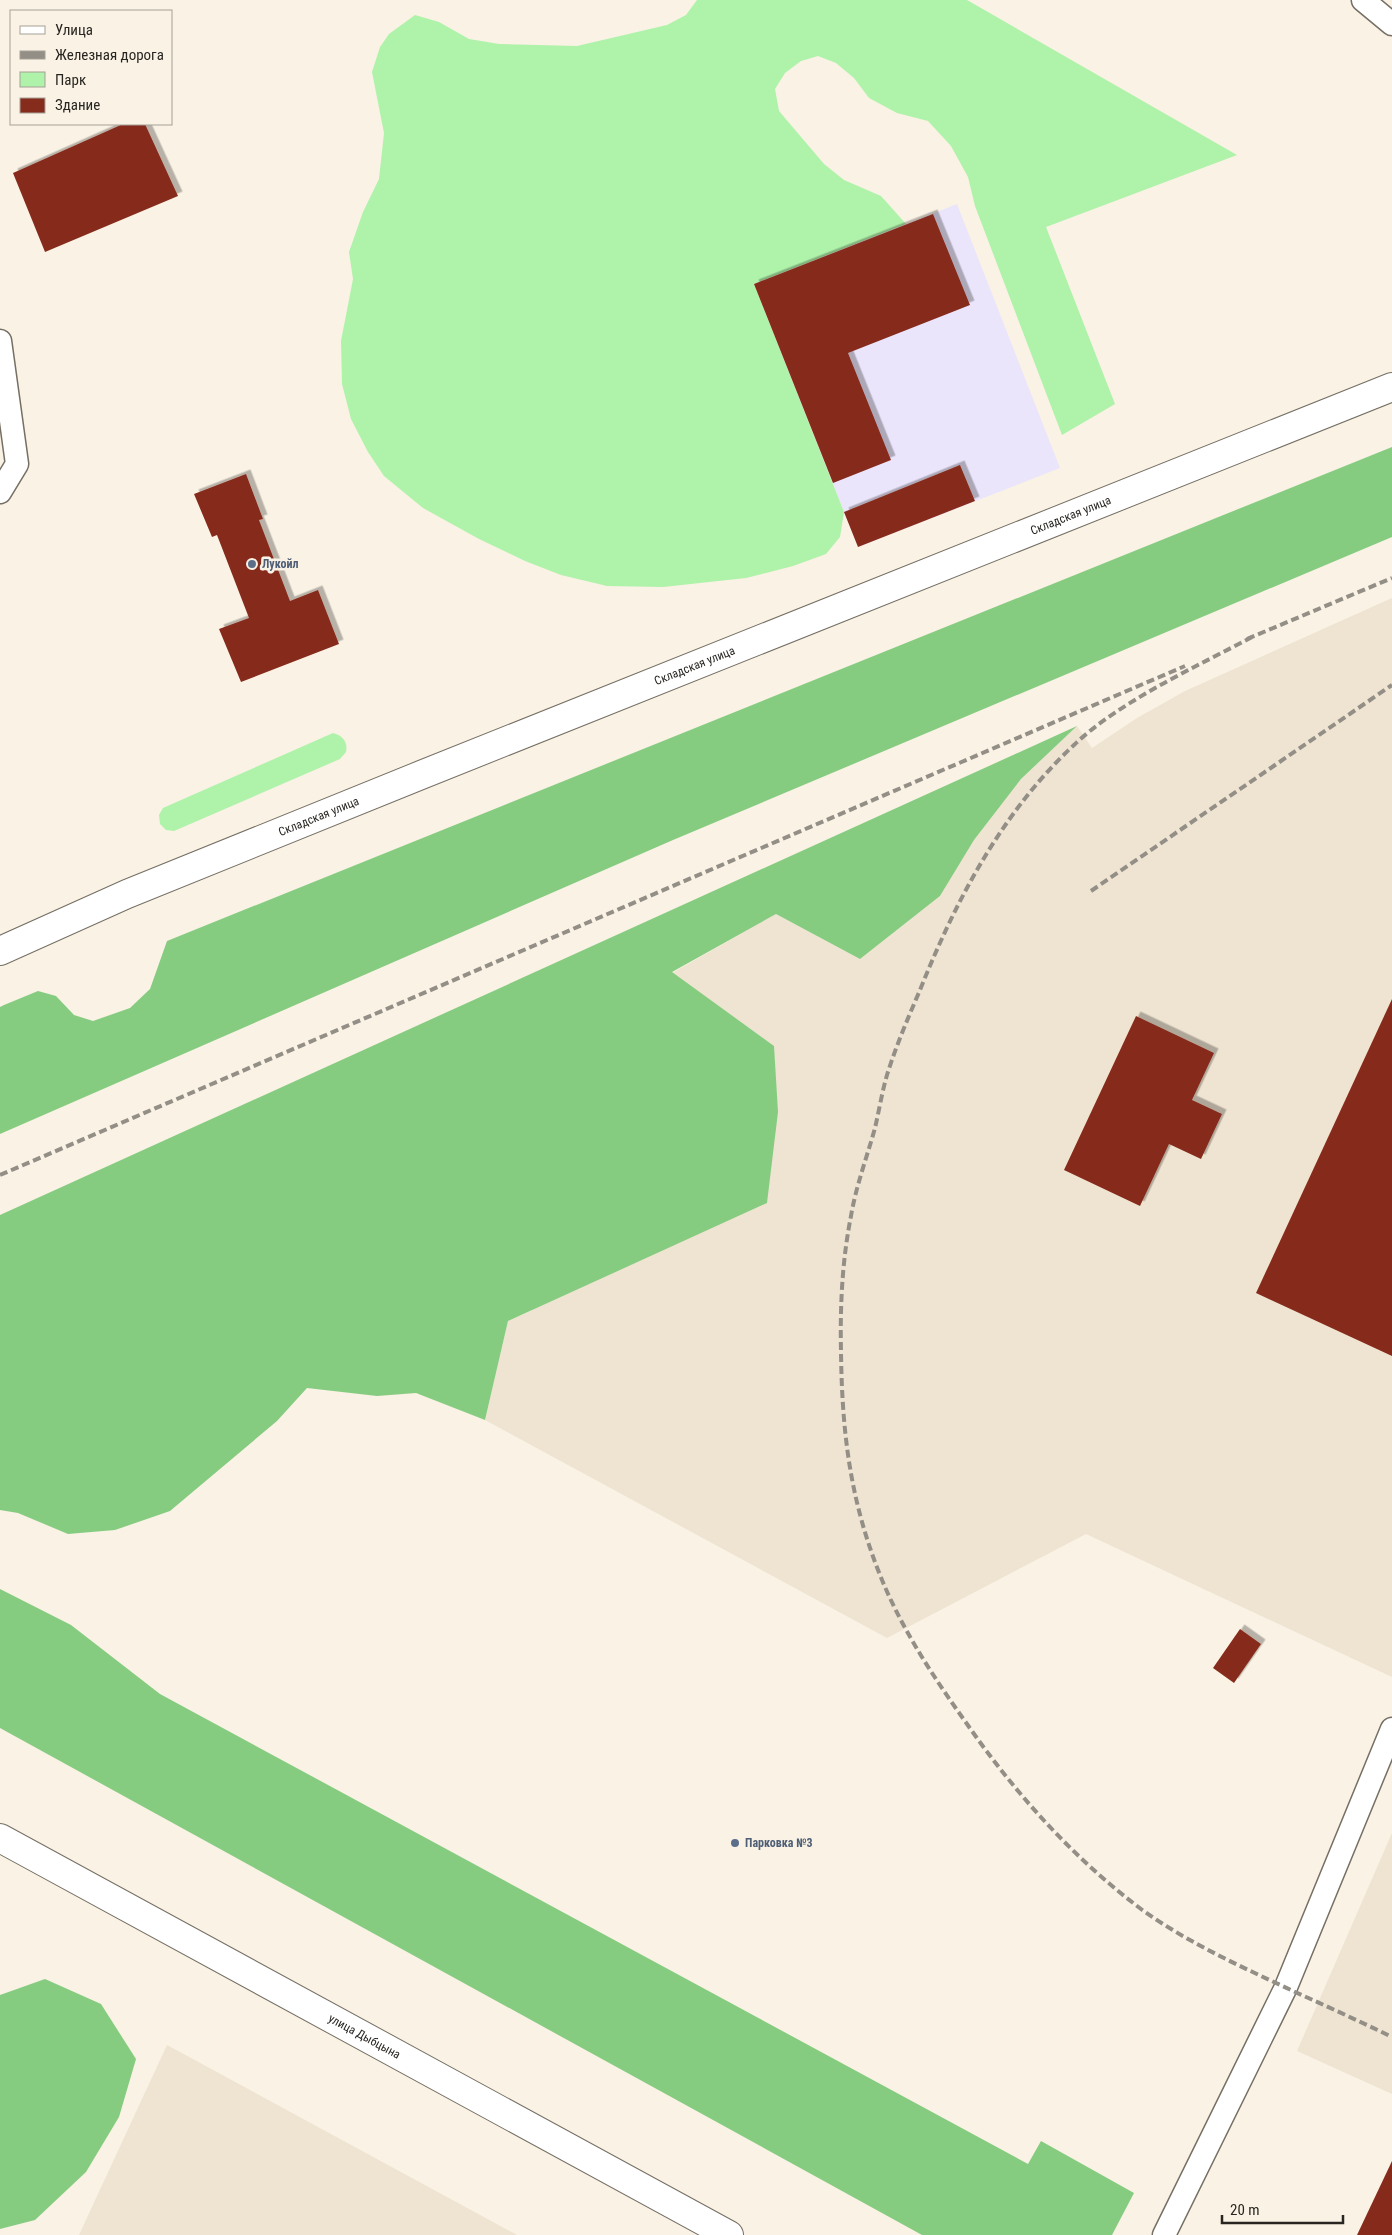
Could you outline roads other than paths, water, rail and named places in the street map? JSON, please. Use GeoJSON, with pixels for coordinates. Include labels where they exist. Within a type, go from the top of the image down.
{"type":"FeatureCollection","features":[{"type":"Feature","properties":{"kind":"street","name":"Складская улица"},"geometry":{"type":"LineString","coordinates":[[0,951],[127,894],[1392,387]]}},
{"type":"Feature","properties":{"kind":"street","name":"улица Дыбцына"},"geometry":{"type":"LineString","coordinates":[[0,1838],[729,2235]]}},
{"type":"Feature","properties":{"kind":"lane"},"geometry":{"type":"LineString","coordinates":[[1363,0],[1392,24]]}},
{"type":"Feature","properties":{"kind":"lane"},"geometry":{"type":"LineString","coordinates":[[0,341],[17,464],[0,492]]}},
{"type":"Feature","properties":{"kind":"lane"},"geometry":{"type":"LineString","coordinates":[[1164,2235],[1286,1987],[1392,1729]]}},
{"type":"Feature","properties":{"kind":"railway"},"geometry":{"type":"LineString","coordinates":[[1247,639],[1392,578]]}},
{"type":"Feature","properties":{"kind":"railway"},"geometry":{"type":"LineString","coordinates":[[1252,637],[1136,699],[1113,714],[1074,745],[1048,771],[1003,828],[949,923],[894,1053],[853,1205],[841,1301],[843,1410],[850,1465],[861,1520],[888,1595],[908,1633],[942,1689],[985,1750],[1046,1823],[1116,1889],[1141,1909],[1177,1933],[1234,1963],[1392,2037]]}},
{"type":"Feature","properties":{"kind":"railway"},"geometry":{"type":"LineString","coordinates":[[0,1175],[1185,666]]}},
{"type":"Feature","properties":{"kind":"railway"},"geometry":{"type":"LineString","coordinates":[[1091,891],[1392,685]]}},
{"type":"Feature","properties":{"kind":"place","name":"Лукойл"},"geometry":{"type":"Point","coordinates":[252,564]}},
{"type":"Feature","properties":{"kind":"place","name":"Парковка №3"},"geometry":{"type":"Point","coordinates":[735,1843]}}]}
